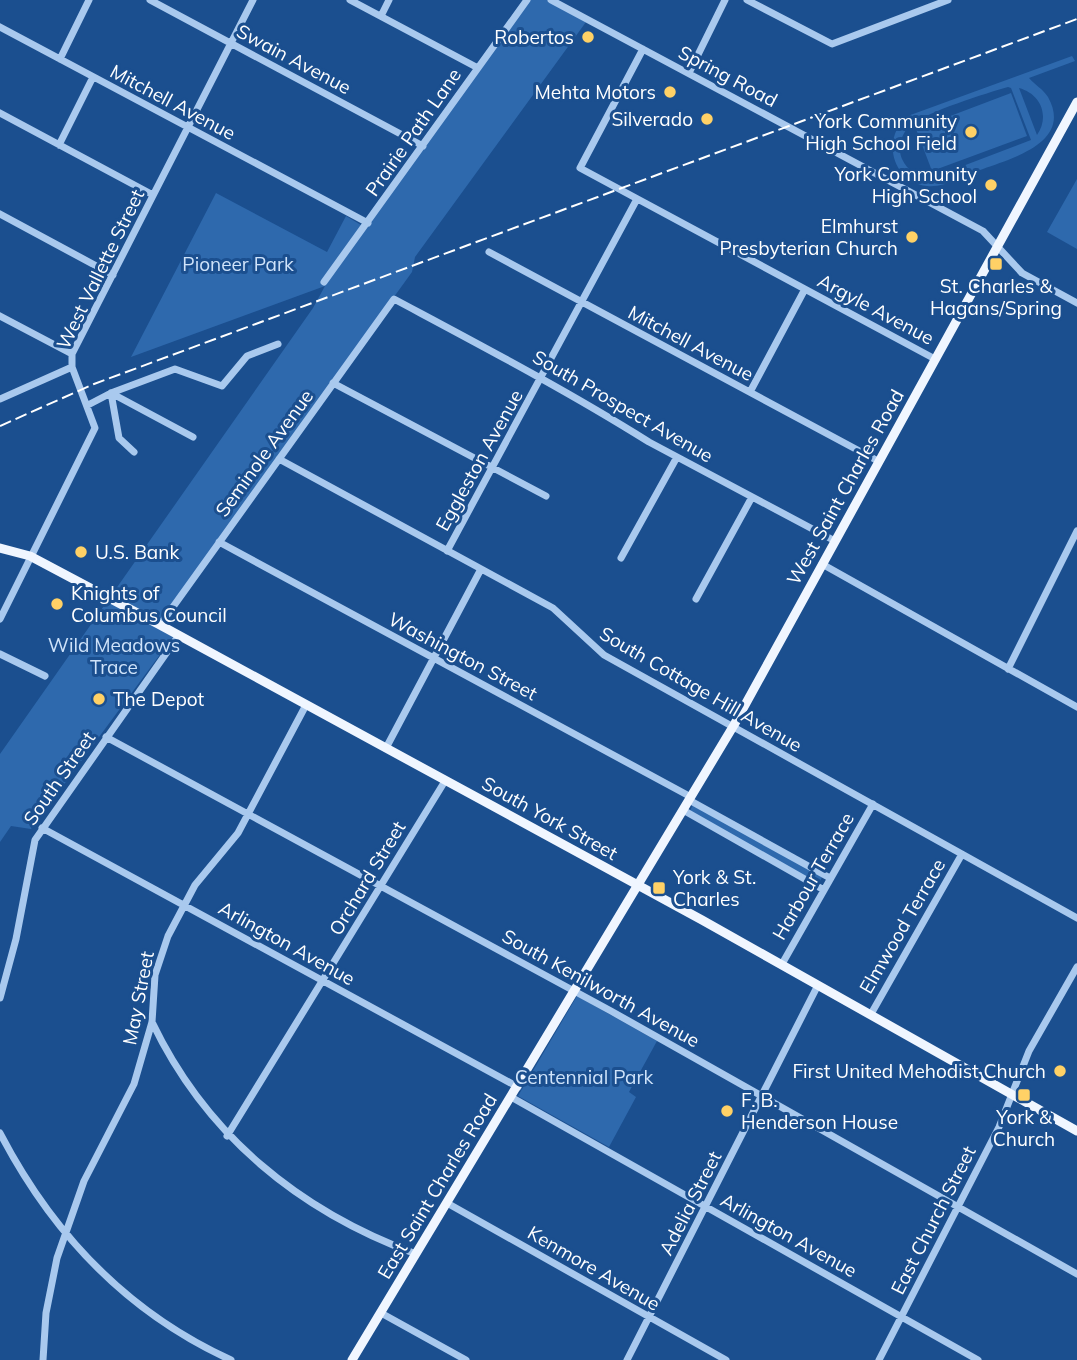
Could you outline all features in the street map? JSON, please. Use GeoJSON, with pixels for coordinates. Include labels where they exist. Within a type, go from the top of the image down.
{"type":"FeatureCollection","features":[{"type":"Feature","properties":{"kind":"main road","name":"West Saint Charles Road"},"geometry":{"type":"LineString","coordinates":[[638,886],[734,725],[1077,102]]}},
{"type":"Feature","properties":{"kind":"main road","name":"South York Street"},"geometry":{"type":"LineString","coordinates":[[0,548],[30,556],[160,625],[782,964],[1077,1130]]}},
{"type":"Feature","properties":{"kind":"main road","name":"East Saint Charles Road"},"geometry":{"type":"LineString","coordinates":[[352,1360],[638,886]]}},
{"type":"Feature","properties":{"kind":"street"},"geometry":{"type":"LineString","coordinates":[[60,59],[89,0]]}},
{"type":"Feature","properties":{"kind":"street","name":"Swain Avenue"},"geometry":{"type":"LineString","coordinates":[[150,0],[423,146]]}},
{"type":"Feature","properties":{"kind":"street","name":"West Vallette Street"},"geometry":{"type":"LineString","coordinates":[[0,619],[95,428],[72,367],[72,354],[253,0]]}},
{"type":"Feature","properties":{"kind":"street"},"geometry":{"type":"LineString","coordinates":[[350,0],[478,68]]}},
{"type":"Feature","properties":{"kind":"street"},"geometry":{"type":"LineString","coordinates":[[381,16],[389,0]]}},
{"type":"Feature","properties":{"kind":"street","name":"Prairie Path Lane"},"geometry":{"type":"LineString","coordinates":[[324,282],[527,0]]}},
{"type":"Feature","properties":{"kind":"street","name":"Spring Road"},"geometry":{"type":"LineString","coordinates":[[551,0],[983,231],[1022,273],[1077,303]]}},
{"type":"Feature","properties":{"kind":"street"},"geometry":{"type":"LineString","coordinates":[[689,73],[725,0]]}},
{"type":"Feature","properties":{"kind":"street"},"geometry":{"type":"LineString","coordinates":[[747,0],[832,44],[943,1]]}},
{"type":"Feature","properties":{"kind":"street","name":"Mitchell Avenue"},"geometry":{"type":"LineString","coordinates":[[0,27],[368,223]]}},
{"type":"Feature","properties":{"kind":"street","name":"Argyle Avenue"},"geometry":{"type":"LineString","coordinates":[[643,49],[580,168],[935,359]]}},
{"type":"Feature","properties":{"kind":"street"},"geometry":{"type":"LineString","coordinates":[[59,145],[93,77]]}},
{"type":"Feature","properties":{"kind":"street"},"geometry":{"type":"LineString","coordinates":[[0,113],[153,195]]}},
{"type":"Feature","properties":{"kind":"street","name":"Eggleston Avenue"},"geometry":{"type":"LineString","coordinates":[[447,551],[637,199]]}},
{"type":"Feature","properties":{"kind":"street"},"geometry":{"type":"LineString","coordinates":[[0,214],[113,275]]}},
{"type":"Feature","properties":{"kind":"street","name":"Mitchell Avenue"},"geometry":{"type":"LineString","coordinates":[[489,252],[878,461]]}},
{"type":"Feature","properties":{"kind":"street"},"geometry":{"type":"LineString","coordinates":[[750,392],[805,289]]}},
{"type":"Feature","properties":{"kind":"street","name":"South Prospect Avenue"},"geometry":{"type":"LineString","coordinates":[[394,299],[542,377],[677,457],[835,541]]}},
{"type":"Feature","properties":{"kind":"street","name":"Seminole Avenue"},"geometry":{"type":"LineString","coordinates":[[160,625],[394,299]]}},
{"type":"Feature","properties":{"kind":"street"},"geometry":{"type":"LineString","coordinates":[[0,316],[72,354]]}},
{"type":"Feature","properties":{"kind":"street"},"geometry":{"type":"LineString","coordinates":[[88,405],[111,393],[175,369],[222,386],[247,356],[278,344]]}},
{"type":"Feature","properties":{"kind":"street"},"geometry":{"type":"LineString","coordinates":[[0,399],[72,367]]}},
{"type":"Feature","properties":{"kind":"street"},"geometry":{"type":"LineString","coordinates":[[333,383],[546,495]]}},
{"type":"Feature","properties":{"kind":"street"},"geometry":{"type":"LineString","coordinates":[[111,393],[193,437]]}},
{"type":"Feature","properties":{"kind":"street"},"geometry":{"type":"LineString","coordinates":[[111,393],[118,438],[134,452]]}},
{"type":"Feature","properties":{"kind":"street"},"geometry":{"type":"LineString","coordinates":[[621,558],[677,457]]}},
{"type":"Feature","properties":{"kind":"street","name":"South Cottage Hill Avenue"},"geometry":{"type":"LineString","coordinates":[[279,459],[553,608],[604,655],[1077,918]]}},
{"type":"Feature","properties":{"kind":"street"},"geometry":{"type":"LineString","coordinates":[[696,599],[752,497]]}},
{"type":"Feature","properties":{"kind":"street"},"geometry":{"type":"LineString","coordinates":[[1008,669],[1077,531]]}},
{"type":"Feature","properties":{"kind":"street","name":"Washington Street"},"geometry":{"type":"LineString","coordinates":[[219,542],[690,798],[831,878]]}},
{"type":"Feature","properties":{"kind":"street"},"geometry":{"type":"LineString","coordinates":[[822,564],[1077,707]]}},
{"type":"Feature","properties":{"kind":"street"},"geometry":{"type":"LineString","coordinates":[[386,748],[481,569]]}},
{"type":"Feature","properties":{"kind":"street","name":"South Street"},"geometry":{"type":"LineString","coordinates":[[0,998],[18,929],[35,840],[178,635]]}},
{"type":"Feature","properties":{"kind":"street"},"geometry":{"type":"LineString","coordinates":[[0,654],[45,677]]}},
{"type":"Feature","properties":{"kind":"street","name":"May Street"},"geometry":{"type":"LineString","coordinates":[[43,1360],[49,1294],[65,1234],[84,1181],[134,1084],[152,1021],[155,975],[184,905],[201,877],[232,842],[306,705]]}},
{"type":"Feature","properties":{"kind":"street","name":"South Kenilworth Avenue"},"geometry":{"type":"LineString","coordinates":[[106,737],[576,992],[1077,1274]]}},
{"type":"Feature","properties":{"kind":"street","name":"Orchard Street"},"geometry":{"type":"LineString","coordinates":[[228,1136],[445,781]]}},
{"type":"Feature","properties":{"kind":"street","name":"Harbour Terrace"},"geometry":{"type":"LineString","coordinates":[[782,964],[873,804]]}},
{"type":"Feature","properties":{"kind":"street"},"geometry":{"type":"LineString","coordinates":[[683,810],[824,890]]}},
{"type":"Feature","properties":{"kind":"street","name":"Arlington Avenue"},"geometry":{"type":"LineString","coordinates":[[42,828],[518,1087]]}},
{"type":"Feature","properties":{"kind":"street","name":"Elmwood Terrace"},"geometry":{"type":"LineString","coordinates":[[871,1014],[962,854]]}},
{"type":"Feature","properties":{"kind":"street","name":"East Church Street"},"geometry":{"type":"LineString","coordinates":[[879,1360],[1014,1094],[1029,1051],[1077,967]]}},
{"type":"Feature","properties":{"kind":"street","name":"Adelia Street"},"geometry":{"type":"LineString","coordinates":[[627,1360],[818,985]]}},
{"type":"Feature","properties":{"kind":"street"},"geometry":{"type":"LineString","coordinates":[[152,1021],[181,1077],[228,1136],[268,1173],[311,1204],[350,1225],[416,1254]]}},
{"type":"Feature","properties":{"kind":"street","name":"Arlington Avenue"},"geometry":{"type":"LineString","coordinates":[[511,1097],[978,1360]]}},
{"type":"Feature","properties":{"kind":"street"},"geometry":{"type":"LineString","coordinates":[[0,1133],[31,1189],[65,1234],[93,1265],[143,1308],[195,1342],[230,1360]]}},
{"type":"Feature","properties":{"kind":"street","name":"Kenmore Avenue"},"geometry":{"type":"LineString","coordinates":[[447,1203],[726,1360]]}},
{"type":"Feature","properties":{"kind":"street"},"geometry":{"type":"LineString","coordinates":[[381,1313],[467,1360]]}},
{"type":"Feature","properties":{"kind":"green space","name":"Wild Meadows Trace"},"geometry":{"type":"Polygon","coordinates":[[[523,0],[547,0],[586,22],[415,257],[412,272],[155,627],[173,637],[31,829],[11,826],[0,842],[0,754],[313,308],[325,286],[131,357],[216,193],[327,252],[346,216],[361,225],[523,0]]]}},
{"type":"Feature","properties":{"kind":"green space"},"geometry":{"type":"Polygon","coordinates":[[[1072,56],[1075,61],[1029,78],[1046,94],[1054,113],[1053,126],[1046,137],[1023,153],[948,183],[934,186],[917,184],[902,173],[894,157],[897,129],[893,129],[894,121],[1072,56]],[[1011,88],[943,109],[911,125],[902,136],[900,146],[905,164],[915,173],[934,177],[1031,140],[1011,88]],[[1019,88],[1037,135],[1043,120],[1041,107],[1033,95],[1019,88]]]}},
{"type":"Feature","properties":{"kind":"green space","name":"York Community High School Field"},"geometry":{"type":"Polygon","coordinates":[[[1011,93],[1027,136],[932,171],[916,129],[1011,93]]]}},
{"type":"Feature","properties":{"kind":"green space"},"geometry":{"type":"Polygon","coordinates":[[[1077,179],[1077,249],[1047,232],[1077,179]]]}},
{"type":"Feature","properties":{"kind":"green space"},"geometry":{"type":"Polygon","coordinates":[[[693,804],[822,877],[819,884],[690,811],[693,804]]]}},
{"type":"Feature","properties":{"kind":"green space","name":"Centennial Park"},"geometry":{"type":"Polygon","coordinates":[[[577,996],[657,1041],[629,1092],[636,1097],[609,1147],[518,1096],[577,996]]]}},
{"type":"Feature","properties":{"kind":"railway"},"geometry":{"type":"LineString","coordinates":[[0,426],[94,384],[1077,19]]}},
{"type":"Feature","properties":{"kind":"place","name":"Robertos"},"geometry":{"type":"Point","coordinates":[588,37]}},
{"type":"Feature","properties":{"kind":"place","name":"Mehta Motors"},"geometry":{"type":"Point","coordinates":[670,92]}},
{"type":"Feature","properties":{"kind":"place","name":"Silverado"},"geometry":{"type":"Point","coordinates":[707,119]}},
{"type":"Feature","properties":{"kind":"place","name":"York Community High School Field"},"geometry":{"type":"Point","coordinates":[971,132]}},
{"type":"Feature","properties":{"kind":"place","name":"York Community High School"},"geometry":{"type":"Point","coordinates":[991,185]}},
{"type":"Feature","properties":{"kind":"place","name":"Elmhurst Presbyterian Church"},"geometry":{"type":"Point","coordinates":[912,237]}},
{"type":"Feature","properties":{"kind":"place","name":"St. Charles & Hagans/Spring"},"geometry":{"type":"Point","coordinates":[996,264]}},
{"type":"Feature","properties":{"kind":"place","name":"U.S. Bank"},"geometry":{"type":"Point","coordinates":[81,552]}},
{"type":"Feature","properties":{"kind":"place","name":"Knights of Columbus Council"},"geometry":{"type":"Point","coordinates":[57,604]}},
{"type":"Feature","properties":{"kind":"place","name":"The Depot"},"geometry":{"type":"Point","coordinates":[99,699]}},
{"type":"Feature","properties":{"kind":"place","name":"York & St. Charles"},"geometry":{"type":"Point","coordinates":[659,888]}},
{"type":"Feature","properties":{"kind":"place","name":"First United Mehodist Church"},"geometry":{"type":"Point","coordinates":[1060,1071]}},
{"type":"Feature","properties":{"kind":"place","name":"York & Church"},"geometry":{"type":"Point","coordinates":[1024,1095]}},
{"type":"Feature","properties":{"kind":"place","name":"F. B. Henderson House"},"geometry":{"type":"Point","coordinates":[727,1111]}},
{"type":"Feature","properties":{"kind":"park label","name":"Pioneer Park"},"geometry":{"type":"Point","coordinates":[238,264]}}]}
